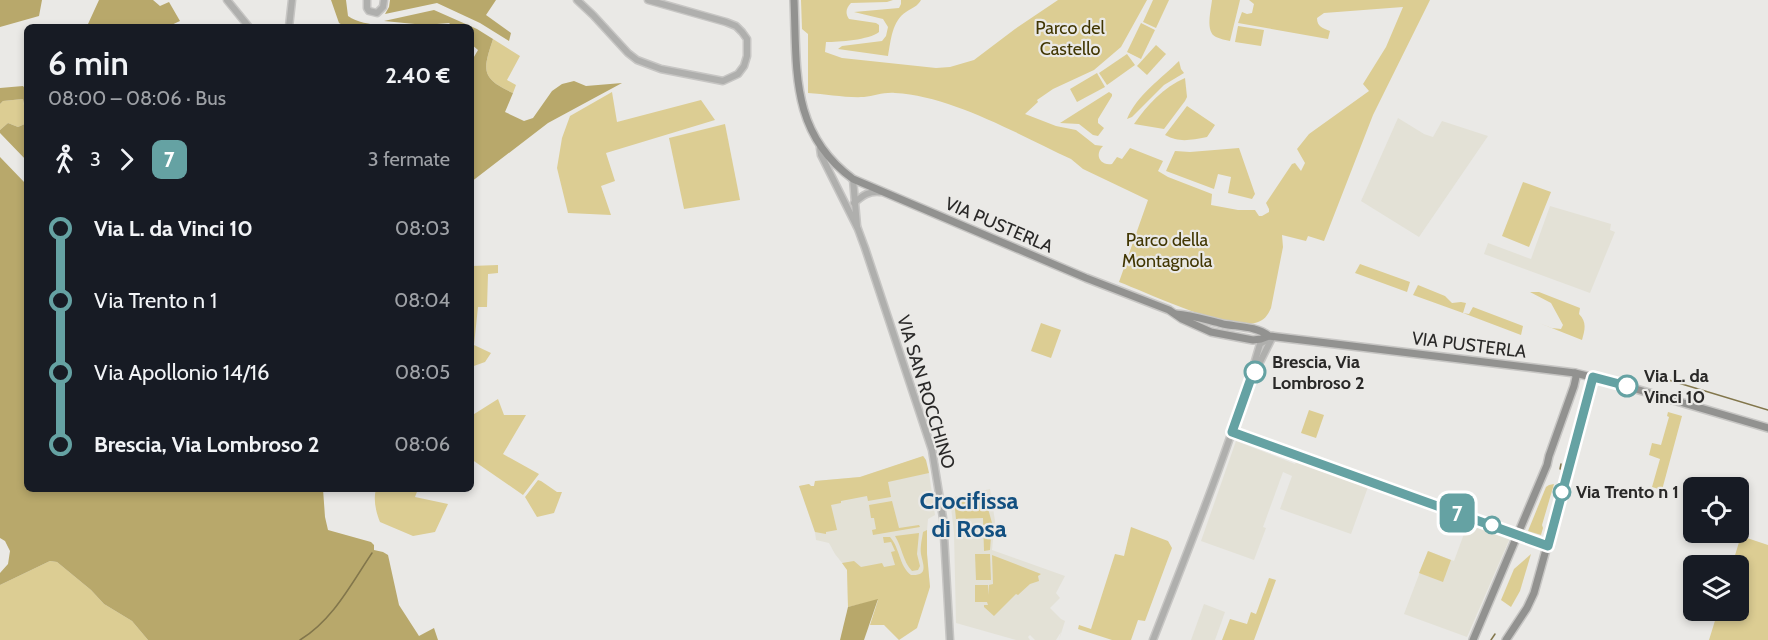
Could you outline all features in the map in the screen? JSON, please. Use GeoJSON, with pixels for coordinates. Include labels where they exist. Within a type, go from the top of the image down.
{"type":"FeatureCollection","features":[{"type":"Feature","properties":{"kind":"main road","name":"VIA PUSTERLA"},"geometry":{"type":"LineString","coordinates":[[794,0],[799,93],[812,134],[820,148],[837,167],[853,179],[882,192],[1219,334],[1253,340],[1271,336],[1575,373],[1768,428]]}},
{"type":"Feature","properties":{"kind":"main road","name":"VIA PUSTERLA"},"geometry":{"type":"LineString","coordinates":[[1176,314],[1193,315],[1224,324],[1255,329],[1271,336]]}},
{"type":"Feature","properties":{"kind":"main road"},"geometry":{"type":"LineString","coordinates":[[1473,640],[1547,465],[1574,386],[1575,373]]}},
{"type":"Feature","properties":{"kind":"main road"},"geometry":{"type":"LineString","coordinates":[[1506,640],[1534,593],[1593,377]]}},
{"type":"Feature","properties":{"kind":"street"},"geometry":{"type":"LineString","coordinates":[[227,0],[247,24]]}},
{"type":"Feature","properties":{"kind":"street"},"geometry":{"type":"LineString","coordinates":[[289,24],[292,0]]}},
{"type":"Feature","properties":{"kind":"street"},"geometry":{"type":"LineString","coordinates":[[367,0],[369,11],[376,13],[383,8],[384,0]]}},
{"type":"Feature","properties":{"kind":"street"},"geometry":{"type":"LineString","coordinates":[[577,0],[628,53],[650,66],[723,81],[741,72],[747,56],[747,39],[736,26],[648,0]]}},
{"type":"Feature","properties":{"kind":"street","name":"VIA SAN ROCCHINO"},"geometry":{"type":"LineString","coordinates":[[820,148],[821,155],[858,229],[932,450],[943,518],[950,640]]}},
{"type":"Feature","properties":{"kind":"street","name":"VIA SAN ROCCHINO"},"geometry":{"type":"LineString","coordinates":[[853,179],[858,229]]}},
{"type":"Feature","properties":{"kind":"street"},"geometry":{"type":"LineString","coordinates":[[855,203],[871,191],[882,192]]}},
{"type":"Feature","properties":{"kind":"street"},"geometry":{"type":"LineString","coordinates":[[1153,640],[1250,381],[1271,336]]}},
{"type":"Feature","properties":{"kind":"shaded area"},"geometry":{"type":"Polygon","coordinates":[[[0,0],[42,0],[39,16],[0,27],[0,0]]]}},
{"type":"Feature","properties":{"kind":"shaded area"},"geometry":{"type":"Polygon","coordinates":[[[99,0],[153,0],[160,6],[169,2],[180,21],[174,24],[88,24],[99,0]]]}},
{"type":"Feature","properties":{"kind":"shaded area"},"geometry":{"type":"Polygon","coordinates":[[[331,0],[346,0],[348,16],[368,24],[341,24],[331,0]]]}},
{"type":"Feature","properties":{"kind":"shaded area"},"geometry":{"type":"Polygon","coordinates":[[[390,0],[496,0],[486,15],[511,33],[509,41],[480,23],[437,3],[385,14],[390,0]]]}},
{"type":"Feature","properties":{"kind":"shaded area"},"geometry":{"type":"Polygon","coordinates":[[[434,10],[466,24],[415,24],[384,21],[434,10]]]}},
{"type":"Feature","properties":{"kind":"shaded area"},"geometry":{"type":"Polygon","coordinates":[[[474,28],[493,39],[487,58],[487,72],[495,83],[513,93],[505,112],[524,121],[533,118],[552,91],[562,84],[574,81],[586,86],[622,83],[548,123],[474,180],[474,57],[478,50],[474,47],[474,28]]]}},
{"type":"Feature","properties":{"kind":"shaded area"},"geometry":{"type":"Polygon","coordinates":[[[23,86],[24,104],[23,99],[3,101],[0,104],[0,88],[23,86]]]}},
{"type":"Feature","properties":{"kind":"shaded area"},"geometry":{"type":"Polygon","coordinates":[[[1398,118],[1433,137],[1442,121],[1488,136],[1419,237],[1361,201],[1398,118]]]}},
{"type":"Feature","properties":{"kind":"shaded area"},"geometry":{"type":"Polygon","coordinates":[[[8,123],[18,127],[24,124],[24,158],[0,133],[0,130],[8,123]]]}},
{"type":"Feature","properties":{"kind":"shaded area"},"geometry":{"type":"Polygon","coordinates":[[[0,157],[24,182],[24,492],[323,492],[328,530],[371,542],[374,550],[388,555],[399,605],[419,636],[434,628],[438,640],[148,640],[132,621],[104,604],[57,562],[50,561],[0,585],[0,573],[8,564],[10,551],[5,541],[0,538],[0,157]]]}},
{"type":"Feature","properties":{"kind":"shaded area"},"geometry":{"type":"Polygon","coordinates":[[[1550,206],[1611,224],[1610,230],[1615,232],[1590,293],[1484,254],[1488,243],[1531,259],[1550,206]]]}},
{"type":"Feature","properties":{"kind":"shaded area"},"geometry":{"type":"Polygon","coordinates":[[[1236,441],[1295,464],[1296,462],[1368,487],[1351,534],[1280,509],[1292,476],[1283,472],[1254,560],[1201,541],[1236,441]]]}},
{"type":"Feature","properties":{"kind":"shaded area"},"geometry":{"type":"Polygon","coordinates":[[[924,456],[935,515],[928,519],[926,542],[930,587],[848,607],[847,569],[829,543],[816,540],[799,486],[809,484],[814,486],[815,481],[860,477],[924,456]]]}},
{"type":"Feature","properties":{"kind":"shaded area"},"geometry":{"type":"Polygon","coordinates":[[[990,489],[995,521],[992,550],[1065,576],[1056,593],[1060,598],[1050,608],[1065,621],[1059,640],[1061,632],[1056,640],[1035,640],[1030,635],[1028,637],[1030,640],[1016,640],[956,623],[954,533],[950,498],[990,489]]]}},
{"type":"Feature","properties":{"kind":"shaded area"},"geometry":{"type":"Polygon","coordinates":[[[1468,523],[1510,538],[1467,637],[1404,614],[1428,551],[1454,561],[1468,523]]]}},
{"type":"Feature","properties":{"kind":"shaded area"},"geometry":{"type":"Polygon","coordinates":[[[878,599],[864,640],[840,640],[848,607],[878,599]]]}},
{"type":"Feature","properties":{"kind":"shaded area"},"geometry":{"type":"Polygon","coordinates":[[[1204,604],[1225,612],[1215,640],[1191,640],[1204,604]]]}},
{"type":"Feature","properties":{"kind":"green space","name":"Parco del Castello"},"geometry":{"type":"Polygon","coordinates":[[[801,0],[893,0],[851,3],[847,11],[849,19],[876,23],[879,25],[879,32],[861,39],[826,42],[825,52],[842,58],[936,68],[950,67],[974,60],[1058,0],[1147,0],[1121,47],[1094,70],[1053,89],[1037,100],[1038,102],[1025,114],[1056,126],[1076,130],[1095,145],[1103,146],[1099,156],[1104,163],[1112,164],[1117,157],[1122,159],[1130,148],[1163,161],[1158,171],[1168,177],[1212,194],[1211,205],[1238,210],[1255,210],[1259,216],[1262,216],[1269,212],[1266,203],[1292,164],[1295,163],[1301,171],[1305,163],[1297,149],[1309,134],[1369,91],[1363,84],[1386,47],[1403,7],[1324,13],[1317,18],[1317,21],[1321,27],[1330,31],[1328,39],[1238,23],[1242,12],[1252,13],[1254,4],[1249,0],[1430,0],[1373,115],[1324,241],[1308,236],[1306,241],[1282,235],[1283,247],[1271,308],[1261,321],[1243,324],[1226,322],[1208,316],[1119,282],[1148,200],[1083,169],[1071,159],[985,118],[939,101],[895,93],[857,97],[808,93],[808,34],[802,29],[801,0]]]}},
{"type":"Feature","properties":{"kind":"green space"},"geometry":{"type":"Polygon","coordinates":[[[901,0],[921,0],[898,20],[893,31],[888,56],[838,49],[842,46],[882,41],[888,27],[883,19],[854,12],[899,8],[901,0]]]}},
{"type":"Feature","properties":{"kind":"green space"},"geometry":{"type":"Polygon","coordinates":[[[1153,0],[1169,0],[1156,28],[1143,22],[1153,0]]]}},
{"type":"Feature","properties":{"kind":"green space"},"geometry":{"type":"Polygon","coordinates":[[[1212,0],[1240,0],[1230,41],[1216,37],[1211,31],[1212,0]]]}},
{"type":"Feature","properties":{"kind":"green space"},"geometry":{"type":"Polygon","coordinates":[[[1141,23],[1155,30],[1141,59],[1127,52],[1141,23]]]}},
{"type":"Feature","properties":{"kind":"green space"},"geometry":{"type":"Polygon","coordinates":[[[1238,26],[1264,30],[1261,46],[1235,42],[1238,26]]]}},
{"type":"Feature","properties":{"kind":"green space"},"geometry":{"type":"Polygon","coordinates":[[[493,39],[520,56],[507,80],[516,85],[513,93],[495,83],[487,72],[487,58],[493,39]]]}},
{"type":"Feature","properties":{"kind":"green space"},"geometry":{"type":"Polygon","coordinates":[[[1156,45],[1166,54],[1147,75],[1137,66],[1156,45]]]}},
{"type":"Feature","properties":{"kind":"green space"},"geometry":{"type":"Polygon","coordinates":[[[1127,54],[1135,65],[1107,85],[1099,73],[1127,54]]]}},
{"type":"Feature","properties":{"kind":"green space"},"geometry":{"type":"Polygon","coordinates":[[[1179,61],[1184,73],[1164,85],[1132,117],[1127,119],[1143,95],[1179,61]]]}},
{"type":"Feature","properties":{"kind":"green space"},"geometry":{"type":"Polygon","coordinates":[[[1097,73],[1105,87],[1077,102],[1070,89],[1097,73]]]}},
{"type":"Feature","properties":{"kind":"green space"},"geometry":{"type":"Polygon","coordinates":[[[1185,78],[1187,97],[1164,129],[1134,124],[1156,97],[1185,78]]]}},
{"type":"Feature","properties":{"kind":"green space"},"geometry":{"type":"Polygon","coordinates":[[[612,92],[617,122],[701,100],[715,120],[606,153],[615,181],[601,186],[611,215],[568,213],[557,168],[562,138],[570,116],[612,92]]]}},
{"type":"Feature","properties":{"kind":"green space"},"geometry":{"type":"Polygon","coordinates":[[[1109,92],[1112,96],[1098,119],[1098,123],[1104,128],[1098,136],[1093,135],[1079,124],[1060,123],[1109,92]]]}},
{"type":"Feature","properties":{"kind":"green space"},"geometry":{"type":"Polygon","coordinates":[[[23,99],[24,124],[18,127],[8,123],[0,130],[0,104],[3,101],[23,99]]]}},
{"type":"Feature","properties":{"kind":"green space"},"geometry":{"type":"Polygon","coordinates":[[[1187,106],[1215,125],[1207,137],[1180,140],[1165,135],[1187,106]]]}},
{"type":"Feature","properties":{"kind":"green space"},"geometry":{"type":"Polygon","coordinates":[[[725,124],[740,200],[684,209],[669,138],[725,124]]]}},
{"type":"Feature","properties":{"kind":"green space"},"geometry":{"type":"Polygon","coordinates":[[[1239,148],[1255,194],[1252,199],[1228,193],[1231,177],[1218,174],[1214,189],[1166,171],[1175,151],[1239,148]]]}},
{"type":"Feature","properties":{"kind":"green space"},"geometry":{"type":"Polygon","coordinates":[[[1523,182],[1551,192],[1529,247],[1502,236],[1523,182]]]}},
{"type":"Feature","properties":{"kind":"green space"},"geometry":{"type":"Polygon","coordinates":[[[1360,264],[1410,282],[1407,292],[1355,273],[1360,264]]]}},
{"type":"Feature","properties":{"kind":"green space"},"geometry":{"type":"Polygon","coordinates":[[[498,265],[498,273],[488,274],[487,307],[478,307],[474,345],[474,266],[498,265]]]}},
{"type":"Feature","properties":{"kind":"green space"},"geometry":{"type":"Polygon","coordinates":[[[1418,285],[1445,296],[1452,303],[1466,303],[1463,313],[1413,295],[1418,285]]]}},
{"type":"Feature","properties":{"kind":"green space"},"geometry":{"type":"Polygon","coordinates":[[[1530,292],[1539,292],[1580,308],[1579,314],[1585,326],[1582,340],[1539,323],[1561,329],[1563,325],[1551,303],[1530,292]]]}},
{"type":"Feature","properties":{"kind":"green space"},"geometry":{"type":"Polygon","coordinates":[[[1473,307],[1523,326],[1521,335],[1463,313],[1469,314],[1473,307]]]}},
{"type":"Feature","properties":{"kind":"green space"},"geometry":{"type":"Polygon","coordinates":[[[1041,323],[1061,330],[1051,358],[1031,351],[1041,323]]]}},
{"type":"Feature","properties":{"kind":"green space"},"geometry":{"type":"Polygon","coordinates":[[[474,345],[491,353],[485,362],[474,366],[474,345]]]}},
{"type":"Feature","properties":{"kind":"green space"},"geometry":{"type":"Polygon","coordinates":[[[498,399],[504,415],[526,415],[503,454],[539,474],[523,495],[474,461],[474,414],[498,399]]]}},
{"type":"Feature","properties":{"kind":"green space"},"geometry":{"type":"Polygon","coordinates":[[[1309,410],[1324,415],[1316,438],[1301,433],[1309,410]]]}},
{"type":"Feature","properties":{"kind":"green space"},"geometry":{"type":"Polygon","coordinates":[[[1668,412],[1682,416],[1662,490],[1652,487],[1660,459],[1649,455],[1652,443],[1661,445],[1669,417],[1668,412]]]}},
{"type":"Feature","properties":{"kind":"green space"},"geometry":{"type":"Polygon","coordinates":[[[923,456],[929,473],[888,482],[891,497],[868,501],[867,496],[831,505],[837,530],[826,532],[826,534],[815,532],[799,486],[809,484],[814,486],[815,481],[860,477],[923,456]]]}},
{"type":"Feature","properties":{"kind":"green space"},"geometry":{"type":"Polygon","coordinates":[[[538,480],[557,492],[562,492],[554,513],[537,517],[525,497],[538,480]]]}},
{"type":"Feature","properties":{"kind":"green space"},"geometry":{"type":"Polygon","coordinates":[[[1554,484],[1541,535],[1528,531],[1546,487],[1554,484]]]}},
{"type":"Feature","properties":{"kind":"green space"},"geometry":{"type":"Polygon","coordinates":[[[376,492],[417,492],[415,497],[448,504],[435,532],[413,536],[380,522],[376,492]]]}},
{"type":"Feature","properties":{"kind":"green space"},"geometry":{"type":"Polygon","coordinates":[[[984,494],[992,523],[990,550],[984,551],[983,518],[956,519],[954,499],[984,494]]]}},
{"type":"Feature","properties":{"kind":"green space"},"geometry":{"type":"Polygon","coordinates":[[[892,501],[899,528],[919,525],[920,527],[873,535],[872,530],[876,529],[869,505],[892,501]]]}},
{"type":"Feature","properties":{"kind":"green space"},"geometry":{"type":"Polygon","coordinates":[[[1131,527],[1168,541],[1172,548],[1145,621],[1138,620],[1131,640],[1112,640],[1078,629],[1079,625],[1091,629],[1115,554],[1124,556],[1131,527]]]}},
{"type":"Feature","properties":{"kind":"green space"},"geometry":{"type":"Polygon","coordinates":[[[927,530],[930,587],[917,628],[899,640],[884,625],[870,625],[878,600],[848,607],[847,570],[842,563],[854,561],[861,567],[882,563],[884,567],[895,565],[891,552],[895,551],[891,542],[884,543],[883,537],[890,537],[907,571],[911,575],[920,574],[924,569],[921,551],[923,532],[927,530]]]}},
{"type":"Feature","properties":{"kind":"green space"},"geometry":{"type":"Polygon","coordinates":[[[919,533],[917,554],[920,566],[918,570],[912,571],[895,536],[919,533]]]}},
{"type":"Feature","properties":{"kind":"green space"},"geometry":{"type":"Polygon","coordinates":[[[1749,539],[1768,545],[1768,640],[1709,640],[1715,621],[1749,621],[1749,555],[1735,555],[1739,543],[1749,543],[1749,539]]]}},
{"type":"Feature","properties":{"kind":"green space"},"geometry":{"type":"Polygon","coordinates":[[[1428,551],[1451,560],[1443,582],[1419,573],[1428,551]]]}},
{"type":"Feature","properties":{"kind":"green space"},"geometry":{"type":"Polygon","coordinates":[[[975,554],[990,554],[991,580],[976,580],[975,554]]]}},
{"type":"Feature","properties":{"kind":"green space"},"geometry":{"type":"Polygon","coordinates":[[[1531,554],[1520,591],[1511,607],[1501,600],[1514,569],[1531,554]]]}},
{"type":"Feature","properties":{"kind":"green space"},"geometry":{"type":"Polygon","coordinates":[[[992,555],[1041,574],[1038,576],[1039,581],[1030,584],[1018,595],[1016,594],[994,616],[984,607],[988,605],[987,602],[975,602],[975,585],[988,585],[989,595],[989,585],[993,584],[992,555]]]}},
{"type":"Feature","properties":{"kind":"green space"},"geometry":{"type":"Polygon","coordinates":[[[50,561],[57,562],[104,604],[132,621],[148,640],[0,640],[0,585],[50,561]]]}},
{"type":"Feature","properties":{"kind":"green space"},"geometry":{"type":"Polygon","coordinates":[[[1269,578],[1276,580],[1254,640],[1222,640],[1230,619],[1247,624],[1251,612],[1256,614],[1269,578]]]}},
{"type":"Feature","properties":{"kind":"waterway"},"geometry":{"type":"LineString","coordinates":[[1652,375],[1768,410]]}},
{"type":"Feature","properties":{"kind":"waterway"},"geometry":{"type":"LineString","coordinates":[[1560,469],[1561,464]]}},
{"type":"Feature","properties":{"kind":"waterway"},"geometry":{"type":"LineString","coordinates":[[300,640],[312,632],[332,612],[372,553]]}},
{"type":"Feature","properties":{"kind":"waterway"},"geometry":{"type":"LineString","coordinates":[[1491,640],[1495,634]]}},
{"type":"Feature","properties":{"kind":"bus line","name":"7"},"geometry":{"type":"LineString","coordinates":[[1255,372],[1232,432],[1548,546],[1593,377],[1627,386]]}},
{"type":"Feature","properties":{"kind":"place","name":"Brescia, Via Lombroso 2"},"geometry":{"type":"Point","coordinates":[1255,372]}},
{"type":"Feature","properties":{"kind":"place","name":"Via L. da Vinci 10"},"geometry":{"type":"Point","coordinates":[1627,386]}},
{"type":"Feature","properties":{"kind":"place","name":"Via Trento n 1"},"geometry":{"type":"Point","coordinates":[1562,492]}},
{"type":"Feature","properties":{"kind":"district","name":"Crocifissa di Rosa"},"geometry":{"type":"Point","coordinates":[969,515]}},
{"type":"Feature","properties":{"kind":"park label","name":"Parco della Montagnola"},"geometry":{"type":"Point","coordinates":[1167,250]}}]}
